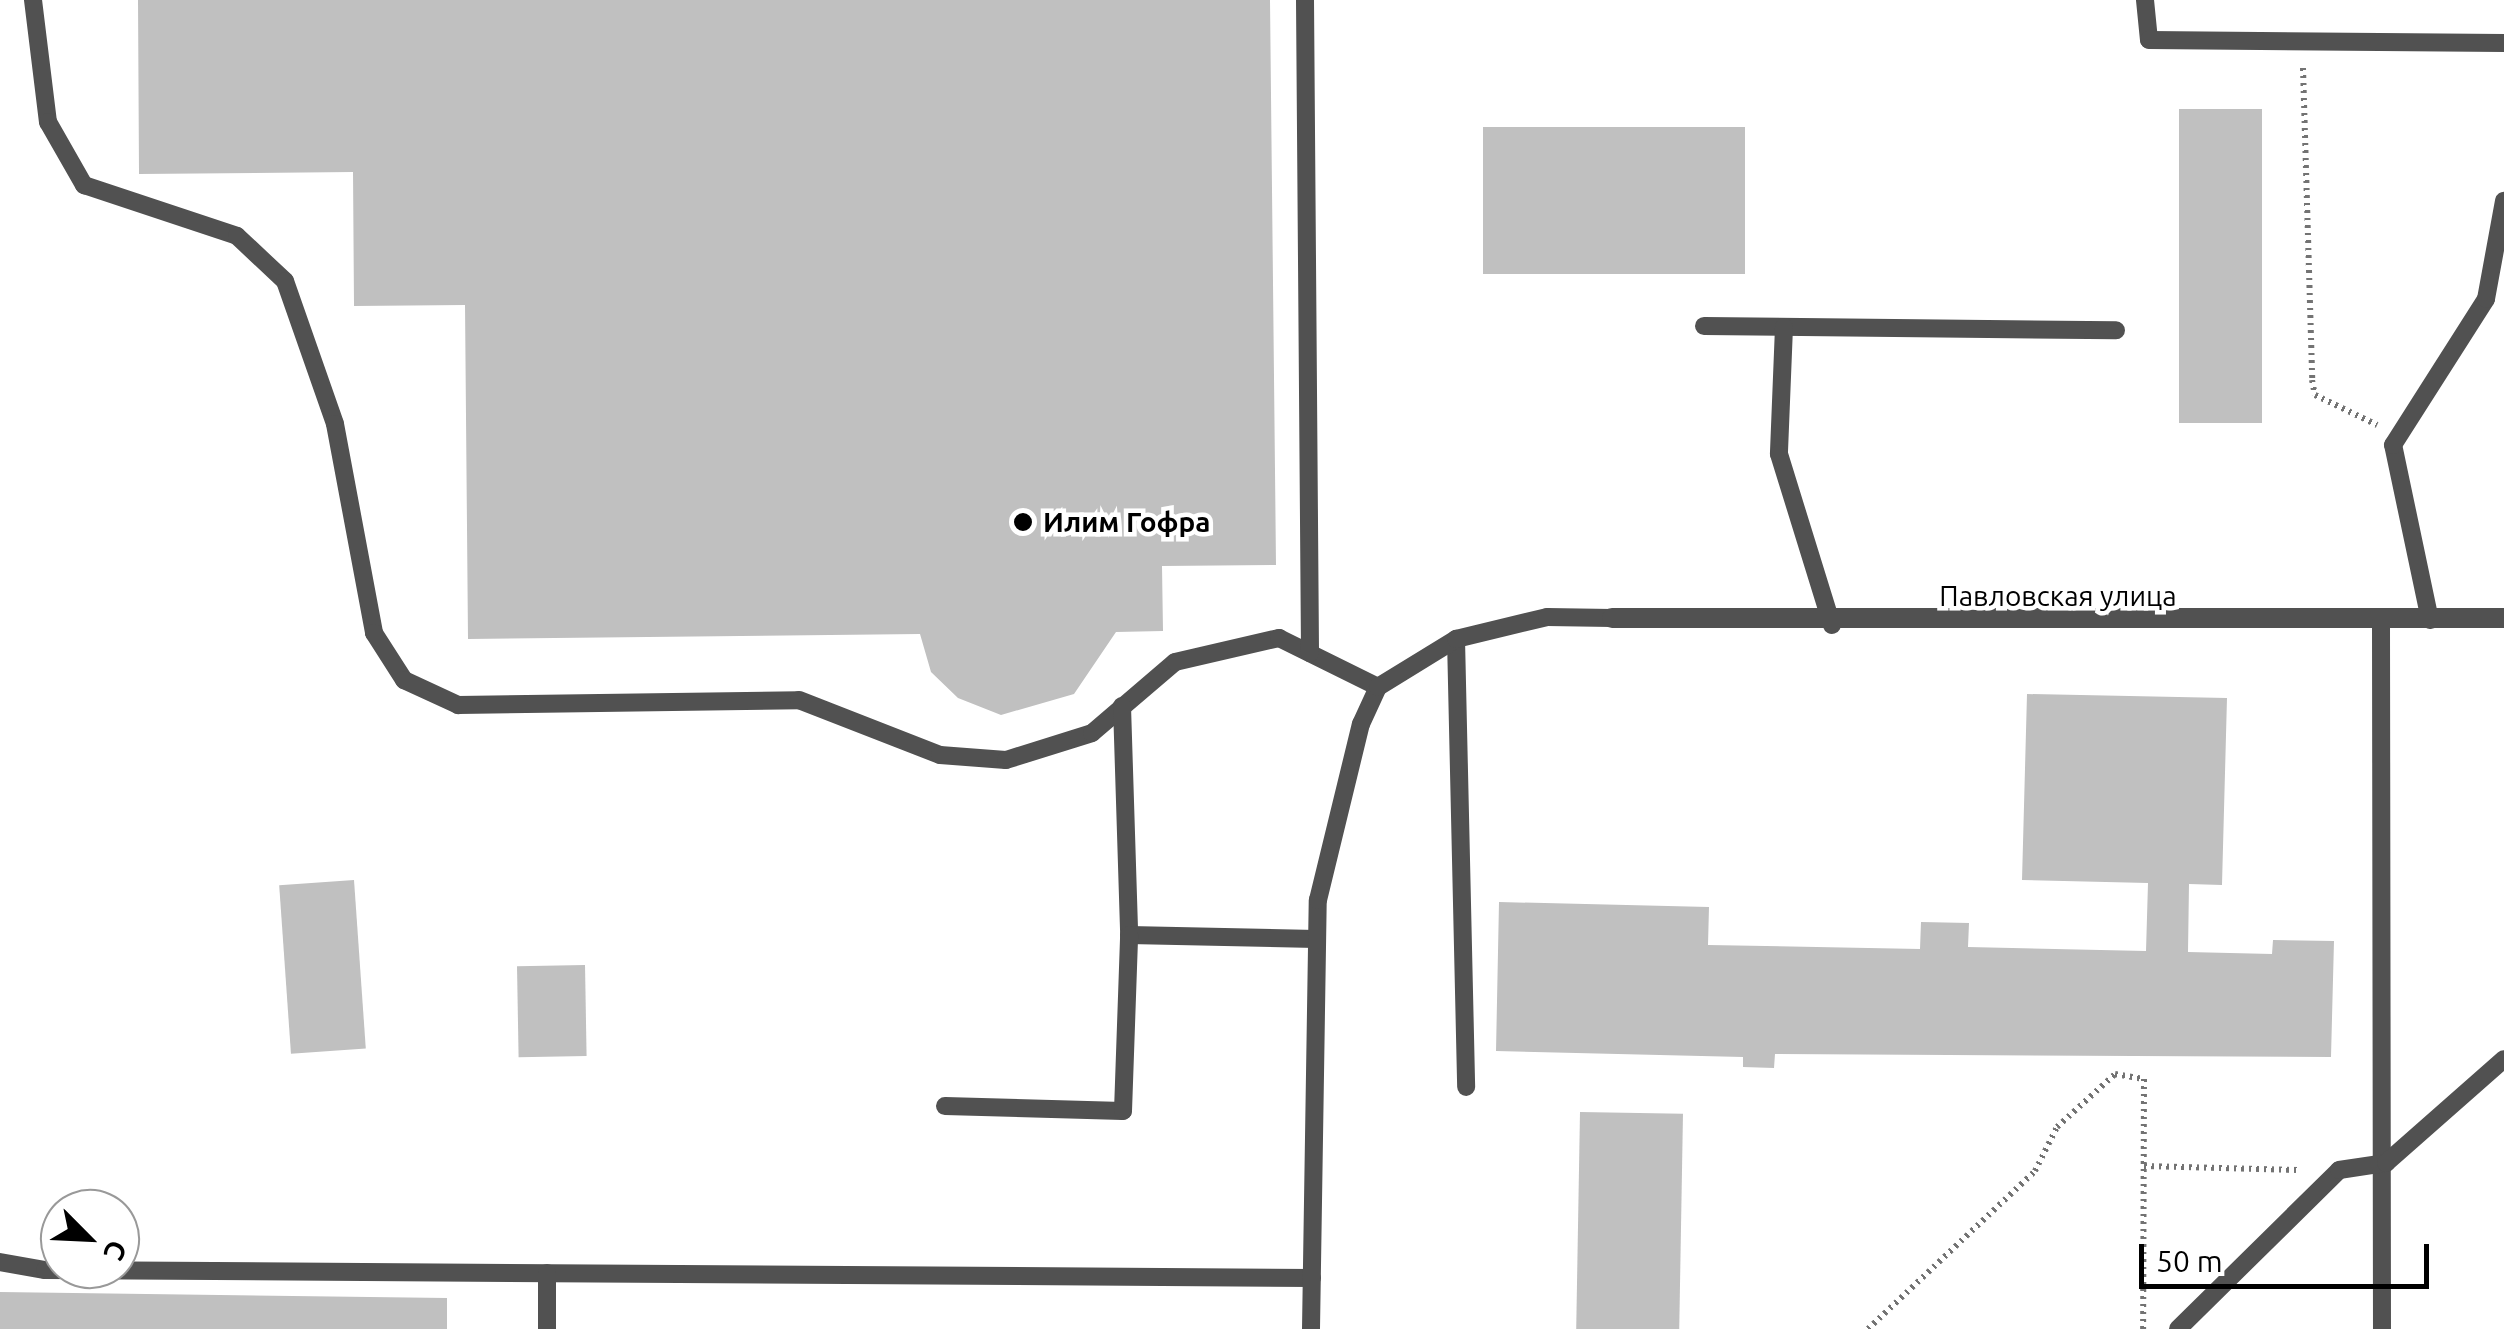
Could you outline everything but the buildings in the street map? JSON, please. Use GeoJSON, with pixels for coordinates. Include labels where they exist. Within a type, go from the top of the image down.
{"type":"FeatureCollection","features":[{"type":"Feature","properties":{"kind":"street","name":"Павловская улица"},"geometry":{"type":"LineString","coordinates":[[1612,618],[1832,625],[2504,618]]}},
{"type":"Feature","properties":{"kind":"lane"},"geometry":{"type":"LineString","coordinates":[[34,0],[48,122],[84,186],[237,236],[285,281],[335,424],[374,634],[404,680],[458,705],[798,700],[940,755],[1006,760],[1092,732],[1175,662],[1279,638],[1378,687]]}},
{"type":"Feature","properties":{"kind":"lane"},"geometry":{"type":"LineString","coordinates":[[1305,0],[1310,653]]}},
{"type":"Feature","properties":{"kind":"lane"},"geometry":{"type":"LineString","coordinates":[[2145,0],[2149,40],[2504,42]]}},
{"type":"Feature","properties":{"kind":"lane"},"geometry":{"type":"LineString","coordinates":[[2430,620],[2393,446],[2486,298],[2504,201]]}},
{"type":"Feature","properties":{"kind":"lane"},"geometry":{"type":"LineString","coordinates":[[1704,326],[2116,330]]}},
{"type":"Feature","properties":{"kind":"lane"},"geometry":{"type":"LineString","coordinates":[[1784,326],[1779,454],[1832,625]]}},
{"type":"Feature","properties":{"kind":"lane"},"geometry":{"type":"LineString","coordinates":[[1311,1329],[1316,939],[1334,805],[1378,687],[1456,639],[1547,617],[1612,618]]}},
{"type":"Feature","properties":{"kind":"lane"},"geometry":{"type":"LineString","coordinates":[[2381,622],[2386,1163],[2382,1329]]}},
{"type":"Feature","properties":{"kind":"lane"},"geometry":{"type":"LineString","coordinates":[[1456,639],[1466,1087]]}},
{"type":"Feature","properties":{"kind":"lane"},"geometry":{"type":"LineString","coordinates":[[945,1106],[1123,1111],[1128,935],[1122,706]]}},
{"type":"Feature","properties":{"kind":"lane"},"geometry":{"type":"LineString","coordinates":[[1128,935],[1316,939]]}},
{"type":"Feature","properties":{"kind":"lane"},"geometry":{"type":"LineString","coordinates":[[2178,1329],[2339,1170],[2386,1163],[2504,1059]]}},
{"type":"Feature","properties":{"kind":"lane"},"geometry":{"type":"LineString","coordinates":[[0,1262],[547,1273],[1312,1278]]}},
{"type":"Feature","properties":{"kind":"lane"},"geometry":{"type":"LineString","coordinates":[[547,1273],[547,1329]]}},
{"type":"Feature","properties":{"kind":"path"},"geometry":{"type":"LineString","coordinates":[[2303,42],[2315,395],[2375,423],[2393,446]]}},
{"type":"Feature","properties":{"kind":"path"},"geometry":{"type":"LineString","coordinates":[[1868,1329],[2034,1170],[2056,1128],[2115,1074],[2144,1079],[2143,1329]]}},
{"type":"Feature","properties":{"kind":"path"},"geometry":{"type":"LineString","coordinates":[[2144,1166],[2339,1170]]}},
{"type":"Feature","properties":{"kind":"place","name":"Илим Гофра"},"geometry":{"type":"Point","coordinates":[1023,522]}}]}
